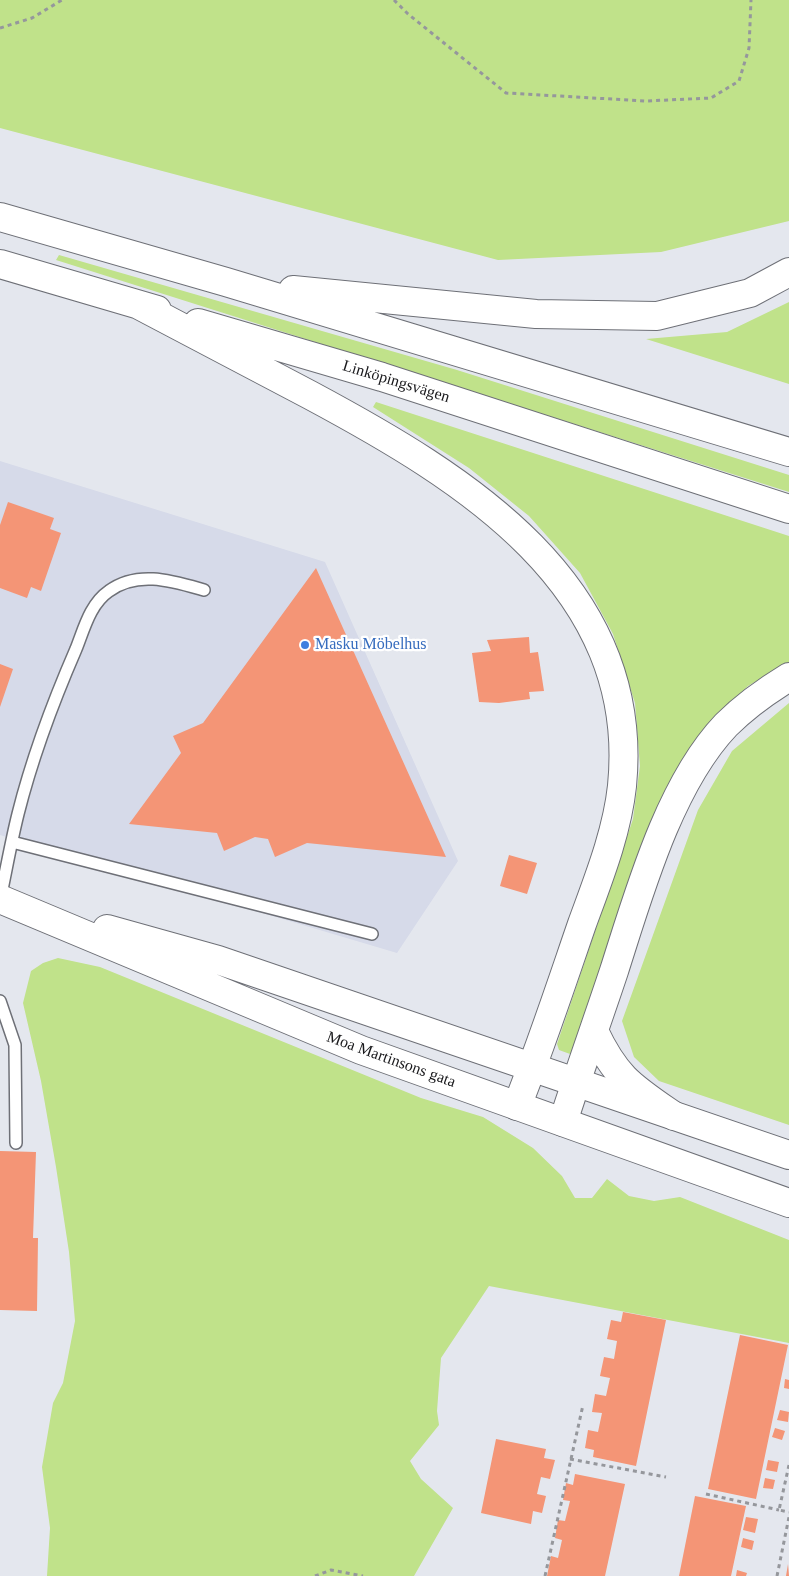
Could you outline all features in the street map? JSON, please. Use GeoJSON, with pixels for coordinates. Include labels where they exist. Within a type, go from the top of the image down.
{"type":"FeatureCollection","features":[{"type":"Feature","properties":{"kind":"main road"},"geometry":{"type":"LineString","coordinates":[[0,218],[226,282],[789,452]]}},
{"type":"Feature","properties":{"kind":"main road","name":"Linköpingsvägen"},"geometry":{"type":"LineString","coordinates":[[0,264],[382,377],[789,509]]}},
{"type":"Feature","properties":{"kind":"main road"},"geometry":{"type":"LineString","coordinates":[[226,282],[467,309],[536,314],[658,316],[750,294],[789,272]]}},
{"type":"Feature","properties":{"kind":"main road"},"geometry":{"type":"LineString","coordinates":[[140,305],[362,423],[418,456],[467,490],[509,523],[554,571],[590,621],[613,676],[623,726],[622,786],[613,831],[598,878],[517,1106]]}},
{"type":"Feature","properties":{"kind":"main road"},"geometry":{"type":"LineString","coordinates":[[563,1122],[637,898],[673,807],[699,761],[725,726],[762,693],[789,677]]}},
{"type":"Feature","properties":{"kind":"main road"},"geometry":{"type":"LineString","coordinates":[[0,899],[218,960],[789,1155]]}},
{"type":"Feature","properties":{"kind":"main road","name":"Moa Martinsons gata"},"geometry":{"type":"LineString","coordinates":[[0,899],[312,1031],[789,1203]]}},
{"type":"Feature","properties":{"kind":"main road"},"geometry":{"type":"LineString","coordinates":[[594,1031],[616,1071],[632,1088],[674,1116]]}},
{"type":"Feature","properties":{"kind":"lane"},"geometry":{"type":"LineString","coordinates":[[0,899],[18,813],[55,697],[95,604],[110,590],[138,578],[165,579],[204,590]]}},
{"type":"Feature","properties":{"kind":"lane"},"geometry":{"type":"LineString","coordinates":[[12,842],[372,934]]}},
{"type":"Feature","properties":{"kind":"lane"},"geometry":{"type":"LineString","coordinates":[[0,1002],[16,1045],[16,1143]]}},
{"type":"Feature","properties":{"kind":"path"},"geometry":{"type":"LineString","coordinates":[[0,28],[32,18],[62,0]]}},
{"type":"Feature","properties":{"kind":"path"},"geometry":{"type":"LineString","coordinates":[[394,0],[408,14],[506,93],[646,101],[711,98],[739,81],[749,48],[751,0]]}},
{"type":"Feature","properties":{"kind":"path"},"geometry":{"type":"LineString","coordinates":[[545,1576],[583,1405]]}},
{"type":"Feature","properties":{"kind":"path"},"geometry":{"type":"LineString","coordinates":[[570,1459],[666,1477]]}},
{"type":"Feature","properties":{"kind":"path"},"geometry":{"type":"LineString","coordinates":[[779,1510],[789,1465]]}},
{"type":"Feature","properties":{"kind":"path"},"geometry":{"type":"LineString","coordinates":[[706,1494],[789,1512]]}},
{"type":"Feature","properties":{"kind":"path"},"geometry":{"type":"LineString","coordinates":[[777,1576],[789,1517]]}},
{"type":"Feature","properties":{"kind":"path"},"geometry":{"type":"LineString","coordinates":[[315,1576],[331,1570],[364,1576]]}},
{"type":"Feature","properties":{"kind":"shaded area"},"geometry":{"type":"Polygon","coordinates":[[[0,461],[325,562],[458,861],[397,953],[0,835],[0,461]]]}},
{"type":"Feature","properties":{"kind":"green space"},"geometry":{"type":"Polygon","coordinates":[[[0,0],[789,0],[789,221],[661,252],[498,260],[0,128],[0,0]]]}},
{"type":"Feature","properties":{"kind":"green space"},"geometry":{"type":"Polygon","coordinates":[[[59,255],[457,370],[789,475],[789,492],[56,260],[59,255]]]}},
{"type":"Feature","properties":{"kind":"green space"},"geometry":{"type":"Polygon","coordinates":[[[789,302],[789,384],[646,339],[727,332],[789,302]]]}},
{"type":"Feature","properties":{"kind":"green space"},"geometry":{"type":"Polygon","coordinates":[[[376,402],[789,536],[789,662],[748,686],[698,737],[661,806],[575,1050],[570,1054],[559,1050],[557,1044],[633,819],[640,766],[635,703],[613,634],[580,573],[529,516],[469,468],[373,407],[376,402]]]}},
{"type":"Feature","properties":{"kind":"green space"},"geometry":{"type":"Polygon","coordinates":[[[789,703],[789,1125],[659,1081],[634,1057],[622,1021],[698,810],[732,751],[789,703]]]}},
{"type":"Feature","properties":{"kind":"green space"},"geometry":{"type":"Polygon","coordinates":[[[58,958],[100,967],[421,1098],[483,1117],[533,1148],[562,1176],[575,1198],[592,1198],[607,1179],[629,1196],[654,1201],[680,1197],[789,1240],[789,1343],[489,1286],[441,1358],[437,1411],[439,1425],[410,1461],[421,1479],[453,1508],[414,1576],[47,1576],[50,1528],[42,1467],[53,1403],[63,1383],[75,1321],[69,1252],[56,1167],[41,1081],[23,1003],[31,971],[43,963],[58,958]]]}},
{"type":"Feature","properties":{"kind":"building"},"geometry":{"type":"Polygon","coordinates":[[[8,502],[54,518],[50,529],[61,533],[41,591],[31,587],[27,598],[0,588],[0,525],[8,502]]]}},
{"type":"Feature","properties":{"kind":"building","name":"Masku Möbelhus"},"geometry":{"type":"Polygon","coordinates":[[[316,568],[446,857],[307,843],[275,857],[268,839],[255,837],[224,851],[217,833],[129,824],[181,753],[173,736],[203,723],[316,568]]]}},
{"type":"Feature","properties":{"kind":"building"},"geometry":{"type":"Polygon","coordinates":[[[529,637],[530,653],[538,652],[544,691],[529,692],[530,699],[499,703],[479,702],[472,653],[491,651],[487,640],[529,637]]]}},
{"type":"Feature","properties":{"kind":"building"},"geometry":{"type":"Polygon","coordinates":[[[0,664],[13,669],[0,707],[0,664]]]}},
{"type":"Feature","properties":{"kind":"building"},"geometry":{"type":"Polygon","coordinates":[[[509,855],[537,863],[527,894],[500,886],[509,855]]]}},
{"type":"Feature","properties":{"kind":"building"},"geometry":{"type":"Polygon","coordinates":[[[0,1151],[36,1152],[33,1238],[38,1238],[37,1311],[0,1310],[0,1151]]]}},
{"type":"Feature","properties":{"kind":"building"},"geometry":{"type":"Polygon","coordinates":[[[623,1312],[666,1320],[636,1466],[593,1457],[594,1450],[585,1448],[588,1430],[598,1432],[602,1413],[592,1412],[595,1394],[606,1396],[610,1378],[600,1376],[604,1357],[614,1359],[617,1341],[607,1339],[611,1320],[621,1322],[623,1312]]]}},
{"type":"Feature","properties":{"kind":"building"},"geometry":{"type":"Polygon","coordinates":[[[740,1335],[788,1345],[756,1499],[708,1489],[740,1335]]]}},
{"type":"Feature","properties":{"kind":"building"},"geometry":{"type":"Polygon","coordinates":[[[785,1379],[789,1380],[789,1389],[784,1388],[785,1379]]]}},
{"type":"Feature","properties":{"kind":"building"},"geometry":{"type":"Polygon","coordinates":[[[780,1410],[789,1412],[788,1422],[777,1420],[780,1410]]]}},
{"type":"Feature","properties":{"kind":"building"},"geometry":{"type":"Polygon","coordinates":[[[775,1428],[785,1431],[782,1440],[772,1437],[775,1428]]]}},
{"type":"Feature","properties":{"kind":"building"},"geometry":{"type":"Polygon","coordinates":[[[496,1439],[546,1449],[544,1458],[555,1460],[550,1479],[541,1477],[537,1494],[546,1496],[542,1513],[533,1511],[531,1524],[481,1513],[496,1439]]]}},
{"type":"Feature","properties":{"kind":"building"},"geometry":{"type":"Polygon","coordinates":[[[768,1460],[779,1462],[777,1472],[766,1470],[768,1460]]]}},
{"type":"Feature","properties":{"kind":"building"},"geometry":{"type":"Polygon","coordinates":[[[575,1474],[625,1484],[605,1576],[547,1576],[551,1556],[558,1558],[562,1540],[555,1538],[558,1520],[565,1521],[570,1501],[563,1500],[566,1483],[573,1485],[575,1474]]]}},
{"type":"Feature","properties":{"kind":"building"},"geometry":{"type":"Polygon","coordinates":[[[765,1478],[775,1480],[773,1489],[763,1488],[765,1478]]]}},
{"type":"Feature","properties":{"kind":"building"},"geometry":{"type":"Polygon","coordinates":[[[695,1496],[746,1506],[731,1576],[679,1576],[695,1496]]]}},
{"type":"Feature","properties":{"kind":"building"},"geometry":{"type":"Polygon","coordinates":[[[746,1517],[758,1519],[755,1533],[743,1530],[746,1517]]]}},
{"type":"Feature","properties":{"kind":"building"},"geometry":{"type":"Polygon","coordinates":[[[743,1538],[754,1541],[752,1550],[741,1547],[743,1538]]]}},
{"type":"Feature","properties":{"kind":"building"},"geometry":{"type":"Polygon","coordinates":[[[788,1564],[789,1576],[786,1576],[788,1564]]]}},
{"type":"Feature","properties":{"kind":"building"},"geometry":{"type":"Polygon","coordinates":[[[737,1570],[747,1573],[746,1576],[736,1576],[737,1570]]]}},
{"type":"Feature","properties":{"kind":"place","name":"Masku Möbelhus"},"geometry":{"type":"Point","coordinates":[305,645]}}]}
